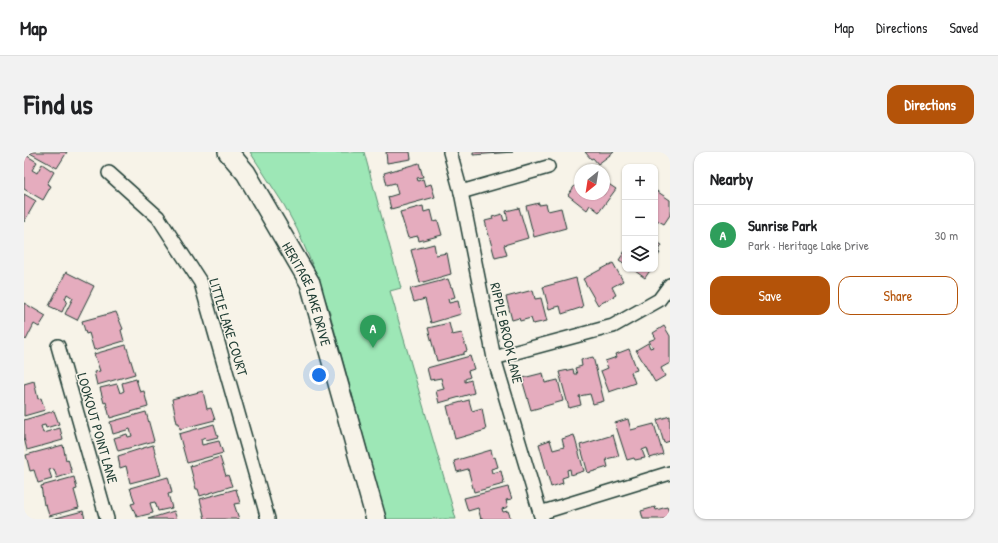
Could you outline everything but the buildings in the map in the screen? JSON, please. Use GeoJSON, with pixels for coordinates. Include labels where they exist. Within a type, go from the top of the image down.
{"type":"FeatureCollection","features":[{"type":"Feature","properties":{"kind":"street","name":"HERITAGE LAKE DRIVE"},"geometry":{"type":"LineString","coordinates":[[228,152],[246,174],[310,283],[376,519]]}},
{"type":"Feature","properties":{"kind":"street","name":"RIPPLE BROOK LANE"},"geometry":{"type":"LineString","coordinates":[[450,152],[460,192],[494,358],[541,516]]}},
{"type":"Feature","properties":{"kind":"street"},"geometry":{"type":"LineString","coordinates":[[460,192],[548,167]]}},
{"type":"Feature","properties":{"kind":"street","name":"LITTLE LAKE COURT"},"geometry":{"type":"LineString","coordinates":[[109,173],[158,216],[201,283],[268,519]]}},
{"type":"Feature","properties":{"kind":"street"},"geometry":{"type":"LineString","coordinates":[[494,358],[613,326],[659,300],[670,286]]}},
{"type":"Feature","properties":{"kind":"street","name":"LOOKOUT POINT LANE"},"geometry":{"type":"LineString","coordinates":[[58,346],[107,519]]}},
{"type":"Feature","properties":{"kind":"street"},"geometry":{"type":"LineString","coordinates":[[541,516],[670,473]]}},
{"type":"Feature","properties":{"kind":"green space"},"geometry":{"type":"Polygon","coordinates":[[[250,152],[364,152],[401,288],[390,291],[456,519],[386,519],[329,310],[315,271],[297,229],[284,205],[250,152]]]}},
{"type":"Feature","properties":{"kind":"place","name":"Sunrise Park"},"geometry":{"type":"Point","coordinates":[373,348]}}]}
